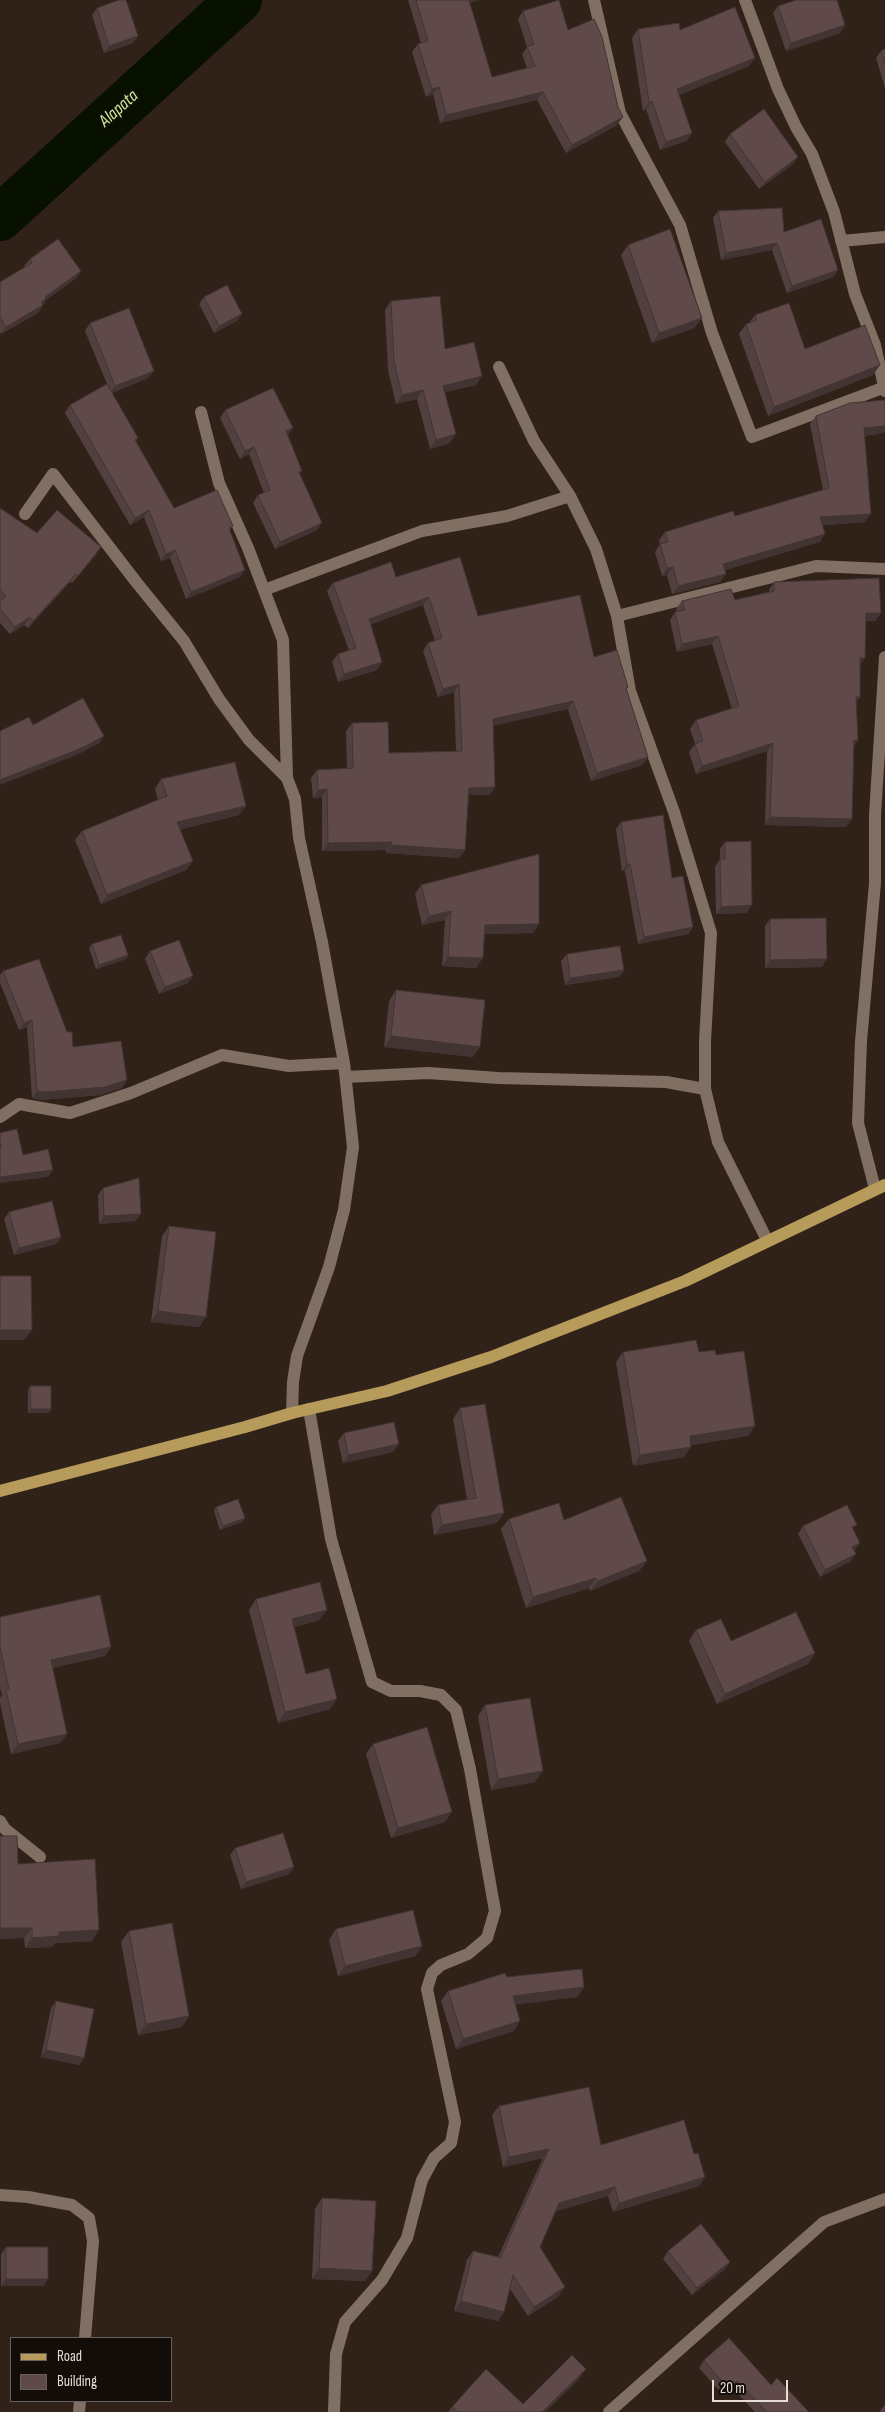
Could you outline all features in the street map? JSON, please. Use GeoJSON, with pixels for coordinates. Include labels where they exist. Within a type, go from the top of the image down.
{"type":"FeatureCollection","features":[{"type":"Feature","properties":{"kind":"main road"},"geometry":{"type":"LineString","coordinates":[[0,1491],[245,1428],[292,1413],[387,1391],[491,1356],[685,1280],[880,1187]]}},
{"type":"Feature","properties":{"kind":"street"},"geometry":{"type":"LineString","coordinates":[[594,0],[620,113],[680,225],[712,333],[752,437],[885,389],[874,346],[855,294],[834,212],[812,154],[796,127],[778,89],[745,0]]}},
{"type":"Feature","properties":{"kind":"street"},"geometry":{"type":"LineString","coordinates":[[841,241],[885,236]]}},
{"type":"Feature","properties":{"kind":"street"},"geometry":{"type":"LineString","coordinates":[[499,367],[534,441],[570,496],[596,550],[617,616],[630,690],[674,812],[711,932],[705,1041],[705,1089],[718,1142],[767,1240]]}},
{"type":"Feature","properties":{"kind":"street"},"geometry":{"type":"LineString","coordinates":[[201,412],[219,483],[283,640],[287,778],[295,799],[299,838],[322,942],[344,1063],[353,1148],[344,1210],[329,1267],[297,1356],[293,1382],[292,1413]]}},
{"type":"Feature","properties":{"kind":"street"},"geometry":{"type":"LineString","coordinates":[[25,514],[53,474],[184,641],[219,699],[249,740],[287,778]]}},
{"type":"Feature","properties":{"kind":"street"},"geometry":{"type":"LineString","coordinates":[[264,590],[422,531],[507,516],[570,496]]}},
{"type":"Feature","properties":{"kind":"street"},"geometry":{"type":"LineString","coordinates":[[617,616],[816,566],[885,569]]}},
{"type":"Feature","properties":{"kind":"street"},"geometry":{"type":"LineString","coordinates":[[880,1187],[858,1123],[861,1041],[880,815],[885,657]]}},
{"type":"Feature","properties":{"kind":"street"},"geometry":{"type":"LineString","coordinates":[[0,1117],[19,1104],[70,1113],[131,1093],[222,1055],[289,1066],[344,1063]]}},
{"type":"Feature","properties":{"kind":"street"},"geometry":{"type":"LineString","coordinates":[[346,1077],[428,1073],[498,1078],[666,1082],[705,1089]]}},
{"type":"Feature","properties":{"kind":"street"},"geometry":{"type":"LineString","coordinates":[[309,1409],[331,1539],[372,1682],[391,1692],[420,1692],[441,1695],[456,1710],[470,1769],[495,1911],[486,1938],[468,1954],[441,1965],[432,1973],[427,1989],[455,2122],[451,2143],[434,2158],[422,2180],[406,2238],[382,2280],[345,2322],[336,2354],[334,2412]]}},
{"type":"Feature","properties":{"kind":"street"},"geometry":{"type":"LineString","coordinates":[[0,1821],[5,1829],[40,1857]]}},
{"type":"Feature","properties":{"kind":"street"},"geometry":{"type":"LineString","coordinates":[[0,2195],[28,2197],[72,2205],[89,2218],[94,2241],[85,2337]]}},
{"type":"Feature","properties":{"kind":"street"},"geometry":{"type":"LineString","coordinates":[[609,2412],[824,2222],[885,2199]]}},
{"type":"Feature","properties":{"kind":"building"},"geometry":{"type":"Polygon","coordinates":[[[119,0],[126,0],[138,36],[109,46],[97,8],[119,0]]]}},
{"type":"Feature","properties":{"kind":"building"},"geometry":{"type":"Polygon","coordinates":[[[416,0],[469,0],[492,77],[535,66],[527,47],[534,44],[523,11],[559,0],[568,30],[594,19],[602,37],[618,107],[623,117],[572,145],[543,92],[446,115],[439,87],[432,89],[418,44],[428,41],[416,0]]]}},
{"type":"Feature","properties":{"kind":"building"},"geometry":{"type":"Polygon","coordinates":[[[796,0],[837,0],[845,25],[791,43],[778,6],[796,0]]]}},
{"type":"Feature","properties":{"kind":"building"},"geometry":{"type":"Polygon","coordinates":[[[735,7],[755,58],[677,89],[692,133],[666,142],[652,101],[649,102],[638,29],[679,23],[680,30],[735,7]]]}},
{"type":"Feature","properties":{"kind":"building"},"geometry":{"type":"Polygon","coordinates":[[[885,49],[885,64],[881,51],[885,49]]]}},
{"type":"Feature","properties":{"kind":"building"},"geometry":{"type":"Polygon","coordinates":[[[764,109],[798,157],[765,182],[730,134],[764,109]]]}},
{"type":"Feature","properties":{"kind":"building"},"geometry":{"type":"Polygon","coordinates":[[[782,208],[784,232],[821,219],[838,270],[792,286],[777,243],[726,253],[718,211],[782,208]]]}},
{"type":"Feature","properties":{"kind":"building"},"geometry":{"type":"Polygon","coordinates":[[[670,229],[702,318],[659,333],[628,245],[670,229]]]}},
{"type":"Feature","properties":{"kind":"building"},"geometry":{"type":"Polygon","coordinates":[[[58,239],[81,271],[45,297],[46,299],[41,302],[43,305],[6,327],[0,317],[0,282],[32,263],[30,259],[58,239]]]}},
{"type":"Feature","properties":{"kind":"building"},"geometry":{"type":"Polygon","coordinates":[[[227,285],[242,314],[219,326],[204,297],[227,285]]]}},
{"type":"Feature","properties":{"kind":"building"},"geometry":{"type":"Polygon","coordinates":[[[440,296],[445,349],[474,342],[482,376],[443,386],[456,434],[436,440],[423,390],[402,395],[394,361],[391,301],[440,296]]]}},
{"type":"Feature","properties":{"kind":"building"},"geometry":{"type":"Polygon","coordinates":[[[789,303],[805,349],[865,325],[880,365],[774,407],[746,324],[757,320],[755,315],[789,303]]]}},
{"type":"Feature","properties":{"kind":"building"},"geometry":{"type":"Polygon","coordinates":[[[129,308],[154,371],[115,386],[90,323],[129,308]]]}},
{"type":"Feature","properties":{"kind":"building"},"geometry":{"type":"Polygon","coordinates":[[[107,384],[138,438],[135,440],[174,508],[217,490],[233,526],[229,528],[245,570],[191,592],[175,550],[166,554],[149,510],[135,518],[70,405],[107,384]]]}},
{"type":"Feature","properties":{"kind":"building"},"geometry":{"type":"Polygon","coordinates":[[[273,388],[293,428],[286,431],[302,471],[299,472],[322,523],[280,542],[258,495],[270,490],[254,447],[245,451],[225,410],[273,388]]]}},
{"type":"Feature","properties":{"kind":"building"},"geometry":{"type":"Polygon","coordinates":[[[885,400],[885,426],[864,428],[871,514],[820,517],[825,534],[723,564],[726,574],[678,586],[673,567],[667,568],[660,544],[668,542],[665,532],[733,511],[735,516],[829,488],[816,416],[850,403],[885,400]]]}},
{"type":"Feature","properties":{"kind":"building"},"geometry":{"type":"Polygon","coordinates":[[[0,508],[37,533],[57,510],[101,547],[78,576],[76,574],[33,621],[30,617],[15,627],[0,609],[0,601],[6,596],[0,590],[0,508]]]}},
{"type":"Feature","properties":{"kind":"building"},"geometry":{"type":"Polygon","coordinates":[[[460,557],[478,616],[580,595],[594,657],[617,650],[628,687],[626,688],[648,757],[597,773],[573,701],[493,719],[495,787],[469,788],[465,850],[391,845],[392,842],[328,843],[327,789],[318,790],[317,770],[353,768],[352,723],[388,722],[389,753],[462,751],[459,684],[443,689],[428,643],[442,638],[429,597],[369,619],[382,662],[344,674],[338,654],[356,648],[333,583],[391,562],[396,577],[460,557]]]}},
{"type":"Feature","properties":{"kind":"building"},"geometry":{"type":"Polygon","coordinates":[[[879,578],[881,613],[866,613],[865,658],[860,658],[860,697],[856,697],[858,740],[854,740],[852,819],[770,817],[773,743],[702,766],[695,744],[703,741],[696,720],[739,706],[718,636],[682,644],[675,612],[685,610],[682,601],[731,589],[735,600],[774,591],[774,582],[879,578]]]}},
{"type":"Feature","properties":{"kind":"building"},"geometry":{"type":"Polygon","coordinates":[[[83,698],[104,736],[84,747],[0,780],[0,731],[29,717],[33,725],[83,698]]]}},
{"type":"Feature","properties":{"kind":"building"},"geometry":{"type":"Polygon","coordinates":[[[235,762],[246,806],[177,822],[193,861],[107,895],[82,831],[167,796],[161,779],[235,762]]]}},
{"type":"Feature","properties":{"kind":"building"},"geometry":{"type":"Polygon","coordinates":[[[663,815],[672,878],[683,876],[693,927],[644,937],[630,864],[627,864],[621,822],[663,815]]]}},
{"type":"Feature","properties":{"kind":"building"},"geometry":{"type":"Polygon","coordinates":[[[751,841],[752,905],[721,907],[720,859],[725,859],[725,842],[751,841]]]}},
{"type":"Feature","properties":{"kind":"building"},"geometry":{"type":"Polygon","coordinates":[[[539,854],[539,924],[485,925],[483,958],[448,957],[451,911],[429,916],[421,885],[539,854]]]}},
{"type":"Feature","properties":{"kind":"building"},"geometry":{"type":"Polygon","coordinates":[[[826,918],[827,959],[770,960],[770,919],[826,918]]]}},
{"type":"Feature","properties":{"kind":"building"},"geometry":{"type":"Polygon","coordinates":[[[121,935],[128,955],[99,965],[92,944],[121,935]]]}},
{"type":"Feature","properties":{"kind":"building"},"geometry":{"type":"Polygon","coordinates":[[[179,940],[193,976],[165,987],[150,951],[179,940]]]}},
{"type":"Feature","properties":{"kind":"building"},"geometry":{"type":"Polygon","coordinates":[[[620,946],[624,970],[570,978],[567,954],[620,946]]]}},
{"type":"Feature","properties":{"kind":"building"},"geometry":{"type":"Polygon","coordinates":[[[39,959],[67,1032],[72,1032],[73,1047],[121,1041],[127,1080],[105,1087],[46,1092],[37,1091],[32,1020],[24,1023],[3,971],[39,959]]]}},
{"type":"Feature","properties":{"kind":"building"},"geometry":{"type":"Polygon","coordinates":[[[396,990],[485,1000],[480,1047],[391,1036],[396,990]]]}},
{"type":"Feature","properties":{"kind":"building"},"geometry":{"type":"Polygon","coordinates":[[[17,1129],[23,1155],[48,1149],[53,1170],[0,1177],[0,1133],[17,1129]]]}},
{"type":"Feature","properties":{"kind":"building"},"geometry":{"type":"Polygon","coordinates":[[[139,1178],[141,1214],[104,1216],[103,1188],[139,1178]]]}},
{"type":"Feature","properties":{"kind":"building"},"geometry":{"type":"Polygon","coordinates":[[[52,1201],[61,1237],[19,1248],[9,1212],[52,1201]]]}},
{"type":"Feature","properties":{"kind":"building"},"geometry":{"type":"Polygon","coordinates":[[[169,1226],[216,1232],[206,1317],[158,1311],[169,1226]]]}},
{"type":"Feature","properties":{"kind":"building"},"geometry":{"type":"Polygon","coordinates":[[[0,1276],[31,1276],[32,1330],[0,1330],[0,1276]]]}},
{"type":"Feature","properties":{"kind":"building"},"geometry":{"type":"Polygon","coordinates":[[[696,1340],[699,1352],[715,1350],[716,1355],[744,1351],[755,1426],[690,1436],[691,1447],[640,1455],[623,1352],[696,1340]]]}},
{"type":"Feature","properties":{"kind":"building"},"geometry":{"type":"Polygon","coordinates":[[[30,1386],[51,1386],[51,1409],[31,1409],[30,1386]]]}},
{"type":"Feature","properties":{"kind":"building"},"geometry":{"type":"Polygon","coordinates":[[[485,1404],[504,1513],[442,1525],[438,1505],[476,1498],[460,1408],[485,1404]]]}},
{"type":"Feature","properties":{"kind":"building"},"geometry":{"type":"Polygon","coordinates":[[[394,1422],[399,1444],[348,1455],[344,1433],[394,1422]]]}},
{"type":"Feature","properties":{"kind":"building"},"geometry":{"type":"Polygon","coordinates":[[[621,1497],[647,1561],[598,1581],[596,1578],[533,1597],[509,1519],[559,1503],[564,1520],[621,1497]]]}},
{"type":"Feature","properties":{"kind":"building"},"geometry":{"type":"Polygon","coordinates":[[[238,1499],[245,1518],[223,1526],[216,1507],[238,1499]]]}},
{"type":"Feature","properties":{"kind":"building"},"geometry":{"type":"Polygon","coordinates":[[[847,1505],[857,1525],[852,1527],[860,1543],[852,1547],[856,1554],[825,1570],[803,1526],[847,1505]]]}},
{"type":"Feature","properties":{"kind":"building"},"geometry":{"type":"Polygon","coordinates":[[[320,1582],[327,1610],[292,1619],[306,1674],[329,1668],[337,1699],[285,1712],[256,1599],[320,1582]]]}},
{"type":"Feature","properties":{"kind":"building"},"geometry":{"type":"Polygon","coordinates":[[[100,1595],[111,1647],[51,1660],[67,1734],[18,1744],[6,1690],[9,1689],[0,1647],[0,1617],[100,1595]]]}},
{"type":"Feature","properties":{"kind":"building"},"geometry":{"type":"Polygon","coordinates":[[[796,1612],[815,1653],[725,1694],[696,1630],[721,1619],[731,1641],[796,1612]]]}},
{"type":"Feature","properties":{"kind":"building"},"geometry":{"type":"Polygon","coordinates":[[[530,1698],[543,1771],[498,1779],[485,1705],[530,1698]]]}},
{"type":"Feature","properties":{"kind":"building"},"geometry":{"type":"Polygon","coordinates":[[[427,1727],[452,1812],[398,1828],[373,1744],[427,1727]]]}},
{"type":"Feature","properties":{"kind":"building"},"geometry":{"type":"Polygon","coordinates":[[[283,1833],[294,1867],[246,1882],[235,1848],[283,1833]]]}},
{"type":"Feature","properties":{"kind":"building"},"geometry":{"type":"Polygon","coordinates":[[[0,1836],[17,1836],[18,1864],[95,1859],[99,1930],[59,1932],[59,1936],[32,1938],[32,1928],[0,1928],[0,1836]]]}},
{"type":"Feature","properties":{"kind":"building"},"geometry":{"type":"Polygon","coordinates":[[[413,1910],[422,1946],[345,1966],[336,1929],[413,1910]]]}},
{"type":"Feature","properties":{"kind":"building"},"geometry":{"type":"Polygon","coordinates":[[[172,1923],[189,2016],[146,2024],[129,1931],[172,1923]]]}},
{"type":"Feature","properties":{"kind":"building"},"geometry":{"type":"Polygon","coordinates":[[[582,1969],[584,1987],[513,1996],[520,2021],[463,2039],[448,1991],[505,1973],[507,1977],[582,1969]]]}},
{"type":"Feature","properties":{"kind":"building"},"geometry":{"type":"Polygon","coordinates":[[[56,2001],[94,2009],[84,2058],[46,2050],[56,2001]]]}},
{"type":"Feature","properties":{"kind":"building"},"geometry":{"type":"Polygon","coordinates":[[[589,2087],[601,2145],[684,2120],[694,2154],[698,2153],[705,2177],[619,2203],[615,2187],[559,2203],[540,2247],[565,2287],[534,2307],[513,2275],[504,2312],[461,2301],[473,2251],[502,2258],[501,2256],[549,2149],[509,2157],[499,2106],[589,2087]]]}},
{"type":"Feature","properties":{"kind":"building"},"geometry":{"type":"Polygon","coordinates":[[[322,2198],[376,2201],[372,2271],[319,2268],[322,2198]]]}},
{"type":"Feature","properties":{"kind":"building"},"geometry":{"type":"Polygon","coordinates":[[[701,2224],[730,2262],[697,2288],[668,2251],[701,2224]]]}},
{"type":"Feature","properties":{"kind":"building"},"geometry":{"type":"Polygon","coordinates":[[[6,2247],[48,2247],[48,2279],[6,2279],[6,2247]]]}},
{"type":"Feature","properties":{"kind":"building"},"geometry":{"type":"Polygon","coordinates":[[[729,2338],[771,2385],[777,2378],[808,2411],[767,2412],[737,2381],[728,2388],[704,2360],[729,2338]]]}},
{"type":"Feature","properties":{"kind":"building"},"geometry":{"type":"Polygon","coordinates":[[[572,2355],[586,2369],[542,2412],[458,2412],[452,2407],[486,2369],[523,2404],[572,2355]]]}},
{"type":"Feature","properties":{"kind":"building"},"geometry":{"type":"Polygon","coordinates":[[[885,2405],[885,2412],[879,2412],[885,2405]]]}},
{"type":"Feature","properties":{"kind":"waterway","name":"Alapata"},"geometry":{"type":"LineString","coordinates":[[0,218],[239,0]]}}]}
